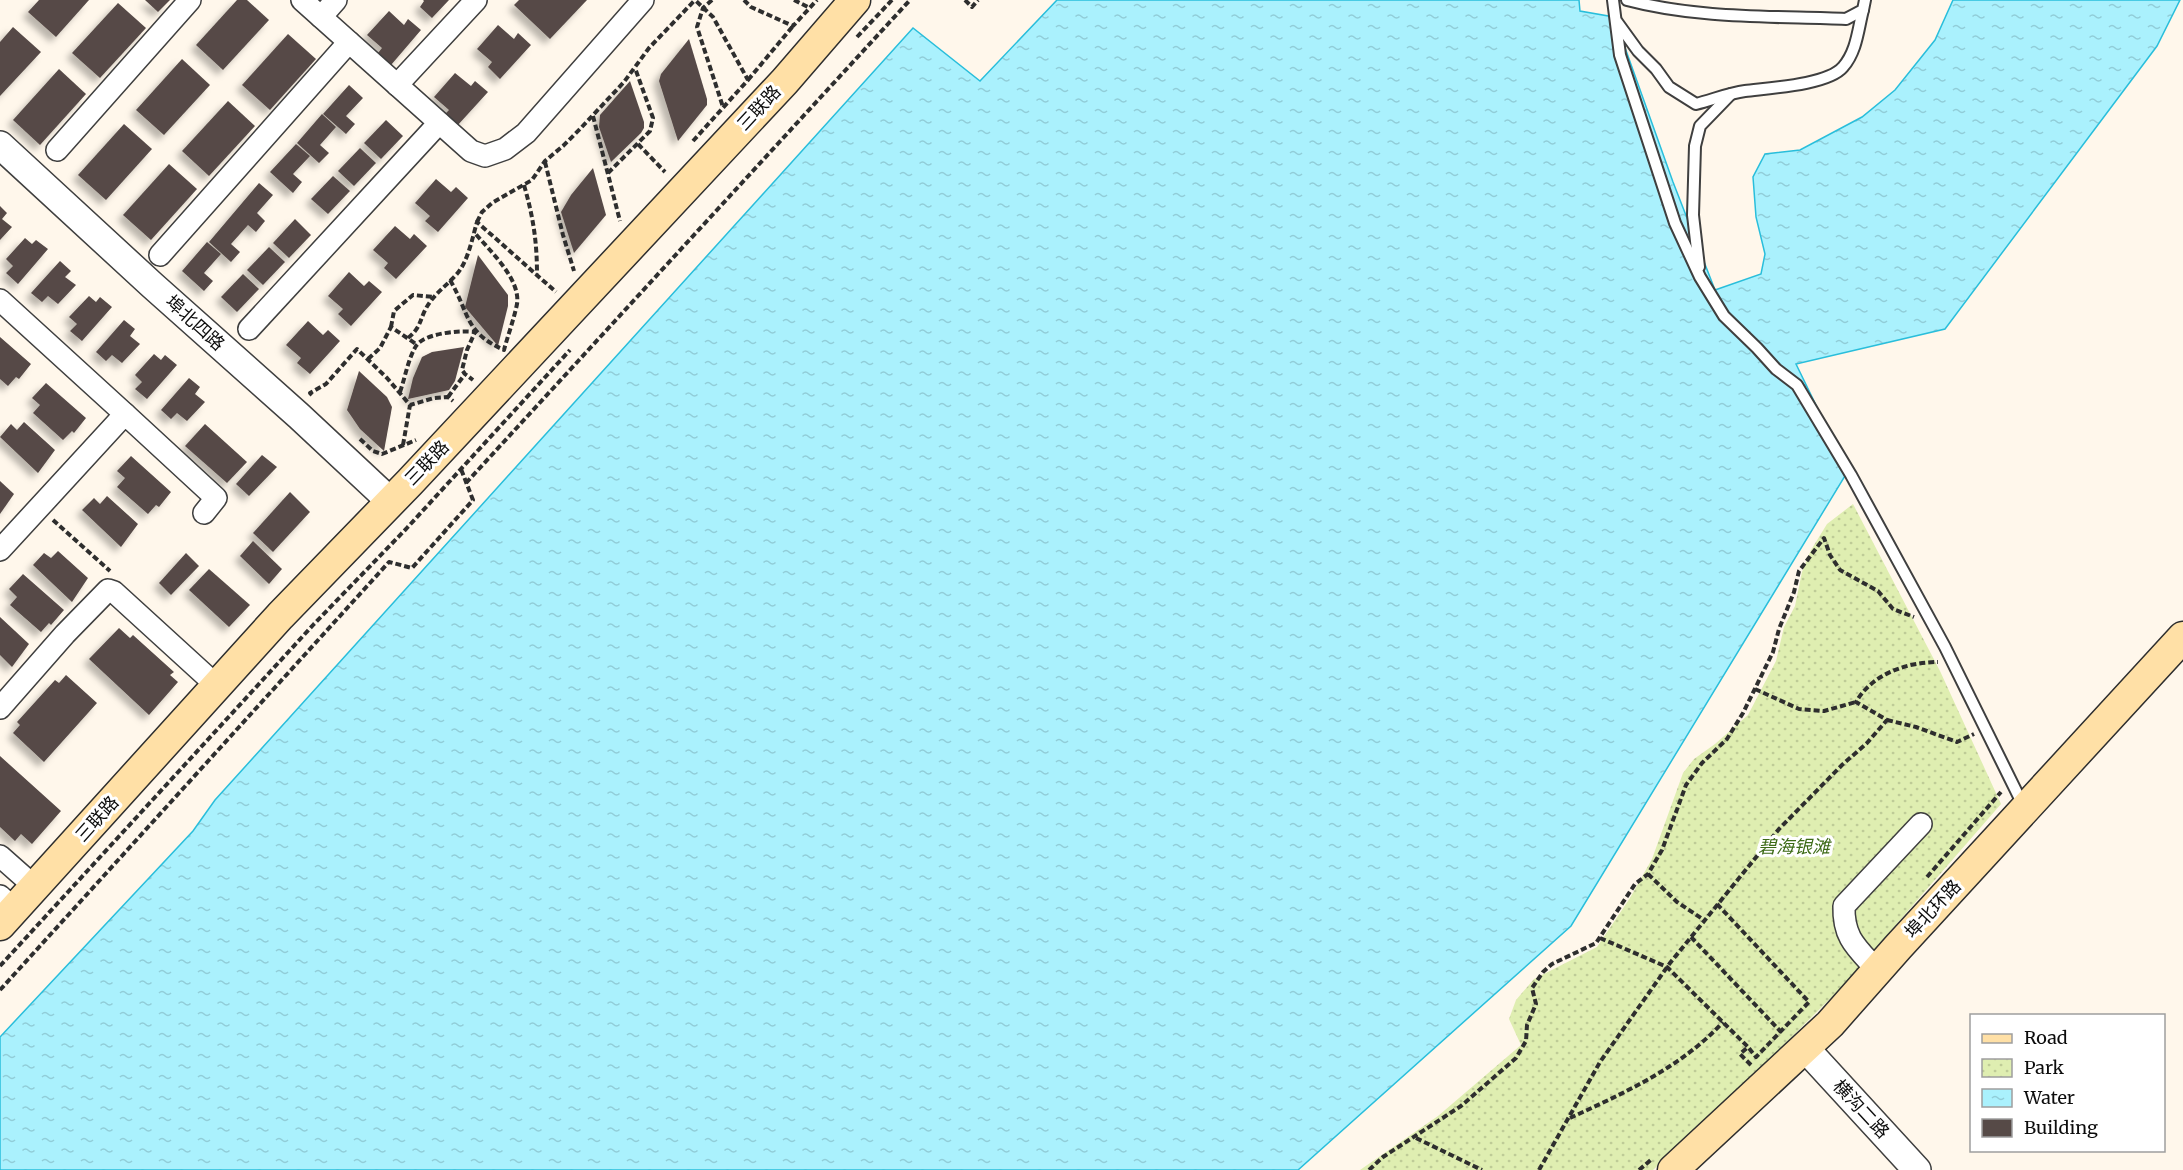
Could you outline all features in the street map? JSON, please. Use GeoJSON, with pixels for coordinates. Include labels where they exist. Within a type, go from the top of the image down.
{"type":"FeatureCollection","features":[{"type":"Feature","properties":{"kind":"main road","name":"三联路"},"geometry":{"type":"LineString","coordinates":[[5,910],[35,887],[280,616],[785,81],[855,0]]}},
{"type":"Feature","properties":{"kind":"main road","name":"埠北环路"},"geometry":{"type":"LineString","coordinates":[[1664,1163],[1761,1075],[1805,1048],[2183,637]]}},
{"type":"Feature","properties":{"kind":"street"},"geometry":{"type":"LineString","coordinates":[[57,150],[190,0]]}},
{"type":"Feature","properties":{"kind":"street"},"geometry":{"type":"LineString","coordinates":[[302,0],[471,151],[485,156],[505,149],[526,133],[643,0]]}},
{"type":"Feature","properties":{"kind":"street"},"geometry":{"type":"LineString","coordinates":[[321,17],[336,0]]}},
{"type":"Feature","properties":{"kind":"street"},"geometry":{"type":"LineString","coordinates":[[397,85],[476,0]]}},
{"type":"Feature","properties":{"kind":"street"},"geometry":{"type":"LineString","coordinates":[[160,255],[349,42]]}},
{"type":"Feature","properties":{"kind":"street"},"geometry":{"type":"LineString","coordinates":[[249,329],[439,123]]}},
{"type":"Feature","properties":{"kind":"street","name":"埠北四路"},"geometry":{"type":"LineString","coordinates":[[0,145],[390,501]]}},
{"type":"Feature","properties":{"kind":"street"},"geometry":{"type":"LineString","coordinates":[[0,300],[216,498],[204,513]]}},
{"type":"Feature","properties":{"kind":"street"},"geometry":{"type":"LineString","coordinates":[[0,550],[125,414]]}},
{"type":"Feature","properties":{"kind":"street"},"geometry":{"type":"LineString","coordinates":[[0,708],[86,611],[108,590],[114,592],[217,686]]}},
{"type":"Feature","properties":{"kind":"street"},"geometry":{"type":"LineString","coordinates":[[1877,970],[1854,945],[1843,924],[1844,906],[1921,824]]}},
{"type":"Feature","properties":{"kind":"street"},"geometry":{"type":"LineString","coordinates":[[0,856],[35,887]]}},
{"type":"Feature","properties":{"kind":"street","name":"横沟二路"},"geometry":{"type":"LineString","coordinates":[[1805,1048],[1917,1170]]}},
{"type":"Feature","properties":{"kind":"lane"},"geometry":{"type":"LineString","coordinates":[[1613,0],[1620,55],[1654,164],[1675,224],[1700,277],[1724,316],[1776,369],[1797,385],[1851,475],[1930,620],[2025,809]]}},
{"type":"Feature","properties":{"kind":"lane"},"geometry":{"type":"LineString","coordinates":[[1627,0],[1656,8],[1712,14],[1846,19],[1864,5]]}},
{"type":"Feature","properties":{"kind":"lane"},"geometry":{"type":"LineString","coordinates":[[1615,18],[1638,51],[1656,69],[1669,87],[1696,104],[1744,91],[1787,87],[1821,78],[1842,68],[1855,47],[1864,5]]}},
{"type":"Feature","properties":{"kind":"lane"},"geometry":{"type":"LineString","coordinates":[[1700,277],[1693,215],[1695,146],[1700,126],[1731,94]]}},
{"type":"Feature","properties":{"kind":"path"},"geometry":{"type":"LineString","coordinates":[[408,338],[418,330],[423,315],[434,297],[457,274],[482,212],[504,194],[532,180],[545,161],[563,147],[593,115],[650,48],[695,0],[713,17],[748,80]]}},
{"type":"Feature","properties":{"kind":"path"},"geometry":{"type":"LineString","coordinates":[[712,0],[703,8],[697,27],[723,108]]}},
{"type":"Feature","properties":{"kind":"path"},"geometry":{"type":"LineString","coordinates":[[744,0],[751,6],[793,26]]}},
{"type":"Feature","properties":{"kind":"path"},"geometry":{"type":"LineString","coordinates":[[794,0],[810,8]]}},
{"type":"Feature","properties":{"kind":"path"},"geometry":{"type":"LineString","coordinates":[[687,148],[817,0]]}},
{"type":"Feature","properties":{"kind":"path"},"geometry":{"type":"LineString","coordinates":[[852,43],[892,0]]}},
{"type":"Feature","properties":{"kind":"path"},"geometry":{"type":"LineString","coordinates":[[466,483],[910,0]]}},
{"type":"Feature","properties":{"kind":"path"},"geometry":{"type":"LineString","coordinates":[[965,0],[972,7],[978,0]]}},
{"type":"Feature","properties":{"kind":"path"},"geometry":{"type":"LineString","coordinates":[[608,173],[650,130],[653,118],[635,67]]}},
{"type":"Feature","properties":{"kind":"path"},"geometry":{"type":"LineString","coordinates":[[593,115],[620,221]]}},
{"type":"Feature","properties":{"kind":"path"},"geometry":{"type":"LineString","coordinates":[[638,144],[665,172]]}},
{"type":"Feature","properties":{"kind":"path"},"geometry":{"type":"LineString","coordinates":[[545,161],[562,235],[574,271]]}},
{"type":"Feature","properties":{"kind":"path"},"geometry":{"type":"LineString","coordinates":[[657,180],[672,164]]}},
{"type":"Feature","properties":{"kind":"path"},"geometry":{"type":"LineString","coordinates":[[524,185],[533,214],[537,242],[537,274]]}},
{"type":"Feature","properties":{"kind":"path"},"geometry":{"type":"LineString","coordinates":[[612,230],[628,213]]}},
{"type":"Feature","properties":{"kind":"path"},"geometry":{"type":"LineString","coordinates":[[477,222],[556,292]]}},
{"type":"Feature","properties":{"kind":"path"},"geometry":{"type":"LineString","coordinates":[[474,232],[500,262],[516,287],[517,303],[504,350]]}},
{"type":"Feature","properties":{"kind":"path"},"geometry":{"type":"LineString","coordinates":[[568,278],[582,263]]}},
{"type":"Feature","properties":{"kind":"path"},"geometry":{"type":"LineString","coordinates":[[450,280],[475,332],[490,344],[504,350]]}},
{"type":"Feature","properties":{"kind":"path"},"geometry":{"type":"LineString","coordinates":[[549,300],[562,285]]}},
{"type":"Feature","properties":{"kind":"path"},"geometry":{"type":"LineString","coordinates":[[368,360],[380,348],[391,328],[394,311],[412,295],[434,297]]}},
{"type":"Feature","properties":{"kind":"path"},"geometry":{"type":"LineString","coordinates":[[391,328],[417,344]]}},
{"type":"Feature","properties":{"kind":"path"},"geometry":{"type":"LineString","coordinates":[[400,392],[417,344],[426,338],[451,333],[475,332]]}},
{"type":"Feature","properties":{"kind":"path"},"geometry":{"type":"LineString","coordinates":[[469,389],[476,382],[462,370],[475,332]]}},
{"type":"Feature","properties":{"kind":"path"},"geometry":{"type":"LineString","coordinates":[[497,358],[512,342]]}},
{"type":"Feature","properties":{"kind":"path"},"geometry":{"type":"LineString","coordinates":[[0,966],[575,344]]}},
{"type":"Feature","properties":{"kind":"path"},"geometry":{"type":"LineString","coordinates":[[319,401],[310,393],[326,384],[357,349],[410,405]]}},
{"type":"Feature","properties":{"kind":"path"},"geometry":{"type":"LineString","coordinates":[[448,397],[465,374]]}},
{"type":"Feature","properties":{"kind":"path"},"geometry":{"type":"LineString","coordinates":[[410,405],[434,398],[448,397],[456,404]]}},
{"type":"Feature","properties":{"kind":"path"},"geometry":{"type":"LineString","coordinates":[[403,445],[410,405]]}},
{"type":"Feature","properties":{"kind":"path"},"geometry":{"type":"LineString","coordinates":[[353,433],[373,451],[382,454],[419,439]]}},
{"type":"Feature","properties":{"kind":"path"},"geometry":{"type":"LineString","coordinates":[[378,558],[412,568],[473,500],[461,469]]}},
{"type":"Feature","properties":{"kind":"path"},"geometry":{"type":"LineString","coordinates":[[39,508],[116,576]]}},
{"type":"Feature","properties":{"kind":"path"},"geometry":{"type":"LineString","coordinates":[[1369,1170],[1383,1157],[1461,1106],[1516,1058],[1526,1041],[1527,1025],[1536,1004],[1533,988],[1543,972],[1552,964],[1596,943],[1635,884],[1648,874],[1662,850],[1686,785],[1702,763],[1727,739],[1755,689],[1773,652],[1799,571],[1824,538],[1830,555],[1840,570],[1878,591],[1893,609],[1906,615],[1930,620]]}},
{"type":"Feature","properties":{"kind":"path"},"geometry":{"type":"LineString","coordinates":[[0,990],[389,562]]}},
{"type":"Feature","properties":{"kind":"path"},"geometry":{"type":"LineString","coordinates":[[1755,689],[1799,709],[1824,711],[1856,702],[1862,691],[1886,674],[1920,662],[1952,662]]}},
{"type":"Feature","properties":{"kind":"path"},"geometry":{"type":"LineString","coordinates":[[1856,702],[1887,720],[1916,727],[1957,742],[1985,728]]}},
{"type":"Feature","properties":{"kind":"path"},"geometry":{"type":"LineString","coordinates":[[1539,1170],[1600,1062],[1667,967],[1785,822],[1887,720]]}},
{"type":"Feature","properties":{"kind":"path"},"geometry":{"type":"LineString","coordinates":[[1926,879],[2011,781]]}},
{"type":"Feature","properties":{"kind":"path"},"geometry":{"type":"LineString","coordinates":[[1648,874],[1670,897],[1704,920]]}},
{"type":"Feature","properties":{"kind":"path"},"geometry":{"type":"LineString","coordinates":[[1600,938],[1667,967],[1756,1057],[1809,1002],[1717,904]]}},
{"type":"Feature","properties":{"kind":"path"},"geometry":{"type":"LineString","coordinates":[[1691,937],[1781,1032]]}},
{"type":"Feature","properties":{"kind":"path"},"geometry":{"type":"LineString","coordinates":[[1569,1119],[1676,1063],[1712,1035],[1723,1022]]}},
{"type":"Feature","properties":{"kind":"path"},"geometry":{"type":"LineString","coordinates":[[1748,1047],[1740,1054],[1761,1075],[1776,1045]]}},
{"type":"Feature","properties":{"kind":"path"},"geometry":{"type":"LineString","coordinates":[[1415,1137],[1482,1170]]}},
{"type":"Feature","properties":{"kind":"path"},"geometry":{"type":"LineString","coordinates":[[1639,1170],[1664,1163]]}},
{"type":"Feature","properties":{"kind":"green space","name":"碧海银滩"},"geometry":{"type":"Polygon","coordinates":[[[1853,504],[1940,671],[2001,804],[1840,989],[1714,1114],[1653,1170],[1360,1170],[1438,1116],[1521,1045],[1509,1019],[1516,1000],[1534,979],[1597,947],[1630,898],[1652,859],[1683,773],[1694,759],[1748,715],[1776,661],[1784,627],[1795,606],[1802,572],[1811,550],[1827,524],[1853,504]]]}},
{"type":"Feature","properties":{"kind":"water"},"geometry":{"type":"Polygon","coordinates":[[[1057,0],[1579,0],[1580,11],[1614,17],[1673,182],[1715,290],[1761,274],[1765,254],[1756,217],[1753,177],[1765,154],[1800,150],[1862,117],[1895,90],[1935,40],[1953,0],[2180,0],[2157,46],[1945,329],[1796,364],[1848,471],[1571,926],[1298,1170],[0,1170],[0,1037],[193,831],[215,800],[913,28],[980,81],[1057,0]]]}},
{"type":"Feature","properties":{"kind":"building"},"geometry":{"type":"Polygon","coordinates":[[[39,0],[89,0],[56,37],[28,12],[39,0]]]}},
{"type":"Feature","properties":{"kind":"building"},"geometry":{"type":"Polygon","coordinates":[[[145,0],[170,0],[158,12],[145,0]]]}},
{"type":"Feature","properties":{"kind":"building"},"geometry":{"type":"Polygon","coordinates":[[[237,0],[247,0],[269,20],[223,70],[196,45],[237,0]]]}},
{"type":"Feature","properties":{"kind":"building"},"geometry":{"type":"Polygon","coordinates":[[[423,0],[449,0],[432,18],[420,7],[423,0]]]}},
{"type":"Feature","properties":{"kind":"building"},"geometry":{"type":"Polygon","coordinates":[[[519,0],[587,0],[550,39],[514,5],[519,0]]]}},
{"type":"Feature","properties":{"kind":"building"},"geometry":{"type":"Polygon","coordinates":[[[118,3],[146,28],[100,78],[72,53],[118,3]]]}},
{"type":"Feature","properties":{"kind":"building"},"geometry":{"type":"Polygon","coordinates":[[[389,11],[404,25],[408,19],[421,30],[391,65],[378,53],[382,48],[367,35],[389,11]]]}},
{"type":"Feature","properties":{"kind":"building"},"geometry":{"type":"Polygon","coordinates":[[[498,25],[514,39],[518,33],[531,45],[500,79],[488,67],[492,62],[477,49],[498,25]]]}},
{"type":"Feature","properties":{"kind":"building"},"geometry":{"type":"Polygon","coordinates":[[[13,27],[41,52],[0,96],[0,42],[13,27]]]}},
{"type":"Feature","properties":{"kind":"building"},"geometry":{"type":"Polygon","coordinates":[[[288,34],[316,59],[270,110],[242,85],[288,34]]]}},
{"type":"Feature","properties":{"kind":"building"},"geometry":{"type":"Polygon","coordinates":[[[689,39],[707,105],[678,141],[659,81],[661,74],[689,39]]]}},
{"type":"Feature","properties":{"kind":"building"},"geometry":{"type":"Polygon","coordinates":[[[182,59],[210,85],[164,135],[136,110],[182,59]]]}},
{"type":"Feature","properties":{"kind":"building"},"geometry":{"type":"Polygon","coordinates":[[[59,69],[86,94],[40,145],[13,120],[59,69]]]}},
{"type":"Feature","properties":{"kind":"building"},"geometry":{"type":"Polygon","coordinates":[[[455,73],[471,86],[475,81],[488,92],[457,126],[444,115],[449,110],[434,97],[455,73]]]}},
{"type":"Feature","properties":{"kind":"building"},"geometry":{"type":"Polygon","coordinates":[[[630,81],[644,128],[611,162],[599,127],[600,115],[630,81]]]}},
{"type":"Feature","properties":{"kind":"building"},"geometry":{"type":"Polygon","coordinates":[[[349,85],[363,98],[346,116],[355,124],[346,134],[323,114],[349,85]]]}},
{"type":"Feature","properties":{"kind":"building"},"geometry":{"type":"Polygon","coordinates":[[[228,101],[255,126],[209,176],[182,151],[228,101]]]}},
{"type":"Feature","properties":{"kind":"building"},"geometry":{"type":"Polygon","coordinates":[[[322,114],[336,127],[320,145],[329,153],[319,163],[297,143],[322,114]]]}},
{"type":"Feature","properties":{"kind":"building"},"geometry":{"type":"Polygon","coordinates":[[[386,120],[403,136],[381,159],[364,143],[386,120]]]}},
{"type":"Feature","properties":{"kind":"building"},"geometry":{"type":"Polygon","coordinates":[[[124,124],[152,149],[106,200],[78,175],[124,124]]]}},
{"type":"Feature","properties":{"kind":"building"},"geometry":{"type":"Polygon","coordinates":[[[296,144],[310,156],[293,174],[302,182],[293,193],[270,172],[296,144]]]}},
{"type":"Feature","properties":{"kind":"building"},"geometry":{"type":"Polygon","coordinates":[[[360,148],[376,163],[354,186],[338,171],[360,148]]]}},
{"type":"Feature","properties":{"kind":"building"},"geometry":{"type":"Polygon","coordinates":[[[169,164],[197,189],[151,240],[123,215],[169,164]]]}},
{"type":"Feature","properties":{"kind":"building"},"geometry":{"type":"Polygon","coordinates":[[[593,168],[606,215],[574,253],[561,212],[571,195],[593,168]]]}},
{"type":"Feature","properties":{"kind":"building"},"geometry":{"type":"Polygon","coordinates":[[[333,176],[350,191],[328,214],[311,199],[333,176]]]}},
{"type":"Feature","properties":{"kind":"building"},"geometry":{"type":"Polygon","coordinates":[[[436,179],[451,192],[456,187],[468,198],[438,232],[425,221],[430,216],[415,203],[436,179]]]}},
{"type":"Feature","properties":{"kind":"building"},"geometry":{"type":"Polygon","coordinates":[[[259,183],[273,195],[257,213],[265,221],[256,232],[248,225],[231,244],[240,252],[231,262],[209,242],[259,183]]]}},
{"type":"Feature","properties":{"kind":"building"},"geometry":{"type":"Polygon","coordinates":[[[0,206],[7,213],[2,219],[12,227],[0,240],[0,206]]]}},
{"type":"Feature","properties":{"kind":"building"},"geometry":{"type":"Polygon","coordinates":[[[295,219],[311,235],[289,258],[273,243],[295,219]]]}},
{"type":"Feature","properties":{"kind":"building"},"geometry":{"type":"Polygon","coordinates":[[[395,226],[410,239],[414,234],[427,246],[396,279],[384,268],[388,263],[373,250],[395,226]]]}},
{"type":"Feature","properties":{"kind":"building"},"geometry":{"type":"Polygon","coordinates":[[[25,238],[32,244],[36,240],[48,249],[18,284],[6,273],[13,266],[6,259],[25,238]]]}},
{"type":"Feature","properties":{"kind":"building"},"geometry":{"type":"Polygon","coordinates":[[[207,242],[221,254],[204,273],[213,281],[204,291],[182,271],[207,242]]]}},
{"type":"Feature","properties":{"kind":"building"},"geometry":{"type":"Polygon","coordinates":[[[269,247],[285,262],[263,285],[247,270],[269,247]]]}},
{"type":"Feature","properties":{"kind":"building"},"geometry":{"type":"Polygon","coordinates":[[[478,255],[508,295],[508,306],[498,346],[465,307],[478,255]]]}},
{"type":"Feature","properties":{"kind":"building"},"geometry":{"type":"Polygon","coordinates":[[[60,261],[71,271],[65,277],[76,285],[58,304],[48,296],[42,302],[31,293],[60,261]]]}},
{"type":"Feature","properties":{"kind":"building"},"geometry":{"type":"Polygon","coordinates":[[[349,272],[364,286],[369,281],[382,292],[351,326],[338,314],[343,309],[328,296],[349,272]]]}},
{"type":"Feature","properties":{"kind":"building"},"geometry":{"type":"Polygon","coordinates":[[[243,274],[259,289],[237,312],[221,297],[243,274]]]}},
{"type":"Feature","properties":{"kind":"building"},"geometry":{"type":"Polygon","coordinates":[[[89,296],[96,302],[100,297],[112,307],[82,341],[70,331],[77,324],[69,317],[89,296]]]}},
{"type":"Feature","properties":{"kind":"building"},"geometry":{"type":"Polygon","coordinates":[[[124,320],[135,329],[130,336],[140,344],[122,363],[112,355],[106,361],[96,352],[124,320]]]}},
{"type":"Feature","properties":{"kind":"building"},"geometry":{"type":"Polygon","coordinates":[[[308,321],[323,335],[328,330],[340,341],[310,374],[297,363],[301,358],[286,345],[308,321]]]}},
{"type":"Feature","properties":{"kind":"building"},"geometry":{"type":"Polygon","coordinates":[[[0,337],[31,364],[19,379],[16,377],[8,386],[0,379],[0,337]]]}},
{"type":"Feature","properties":{"kind":"building"},"geometry":{"type":"Polygon","coordinates":[[[464,347],[455,381],[449,390],[408,399],[413,378],[422,357],[432,352],[464,347]]]}},
{"type":"Feature","properties":{"kind":"building"},"geometry":{"type":"Polygon","coordinates":[[[154,354],[161,360],[165,355],[177,365],[147,399],[135,389],[142,382],[135,375],[154,354]]]}},
{"type":"Feature","properties":{"kind":"building"},"geometry":{"type":"Polygon","coordinates":[[[359,371],[387,397],[392,407],[384,451],[360,429],[347,410],[359,371]]]}},
{"type":"Feature","properties":{"kind":"building"},"geometry":{"type":"Polygon","coordinates":[[[189,378],[200,387],[195,394],[205,402],[187,421],[177,413],[171,419],[161,410],[189,378]]]}},
{"type":"Feature","properties":{"kind":"building"},"geometry":{"type":"Polygon","coordinates":[[[46,383],[86,418],[74,433],[72,431],[63,440],[33,413],[40,405],[32,398],[46,383]]]}},
{"type":"Feature","properties":{"kind":"building"},"geometry":{"type":"Polygon","coordinates":[[[24,422],[55,450],[38,473],[0,437],[11,424],[17,430],[24,422]]]}},
{"type":"Feature","properties":{"kind":"building"},"geometry":{"type":"Polygon","coordinates":[[[205,424],[247,462],[227,483],[185,446],[205,424]]]}},
{"type":"Feature","properties":{"kind":"building"},"geometry":{"type":"Polygon","coordinates":[[[262,455],[277,467],[249,496],[236,484],[262,455]]]}},
{"type":"Feature","properties":{"kind":"building"},"geometry":{"type":"Polygon","coordinates":[[[131,456],[171,492],[159,507],[156,505],[148,514],[117,487],[125,478],[117,471],[131,456]]]}},
{"type":"Feature","properties":{"kind":"building"},"geometry":{"type":"Polygon","coordinates":[[[0,481],[14,494],[0,514],[0,481]]]}},
{"type":"Feature","properties":{"kind":"building"},"geometry":{"type":"Polygon","coordinates":[[[290,492],[310,512],[273,552],[253,533],[290,492]]]}},
{"type":"Feature","properties":{"kind":"building"},"geometry":{"type":"Polygon","coordinates":[[[107,496],[138,524],[121,547],[82,510],[94,498],[100,504],[107,496]]]}},
{"type":"Feature","properties":{"kind":"building"},"geometry":{"type":"Polygon","coordinates":[[[253,541],[282,569],[269,584],[240,556],[253,541]]]}},
{"type":"Feature","properties":{"kind":"building"},"geometry":{"type":"Polygon","coordinates":[[[58,551],[88,578],[72,602],[33,565],[44,553],[51,558],[58,551]]]}},
{"type":"Feature","properties":{"kind":"building"},"geometry":{"type":"Polygon","coordinates":[[[186,553],[199,566],[171,595],[159,583],[186,553]]]}},
{"type":"Feature","properties":{"kind":"building"},"geometry":{"type":"Polygon","coordinates":[[[209,569],[250,605],[229,627],[189,590],[209,569]]]}},
{"type":"Feature","properties":{"kind":"building"},"geometry":{"type":"Polygon","coordinates":[[[23,574],[64,610],[51,625],[49,623],[41,632],[10,605],[17,597],[9,589],[23,574]]]}},
{"type":"Feature","properties":{"kind":"building"},"geometry":{"type":"Polygon","coordinates":[[[0,617],[29,644],[12,667],[0,655],[0,617]]]}},
{"type":"Feature","properties":{"kind":"building"},"geometry":{"type":"Polygon","coordinates":[[[119,628],[130,638],[133,635],[174,672],[170,675],[178,682],[149,715],[89,659],[119,628]]]}},
{"type":"Feature","properties":{"kind":"building"},"geometry":{"type":"Polygon","coordinates":[[[66,675],[97,703],[44,762],[13,733],[20,725],[17,722],[55,680],[59,683],[66,675]]]}},
{"type":"Feature","properties":{"kind":"building"},"geometry":{"type":"Polygon","coordinates":[[[0,756],[61,811],[32,844],[21,834],[15,841],[0,827],[0,756]]]}}]}
